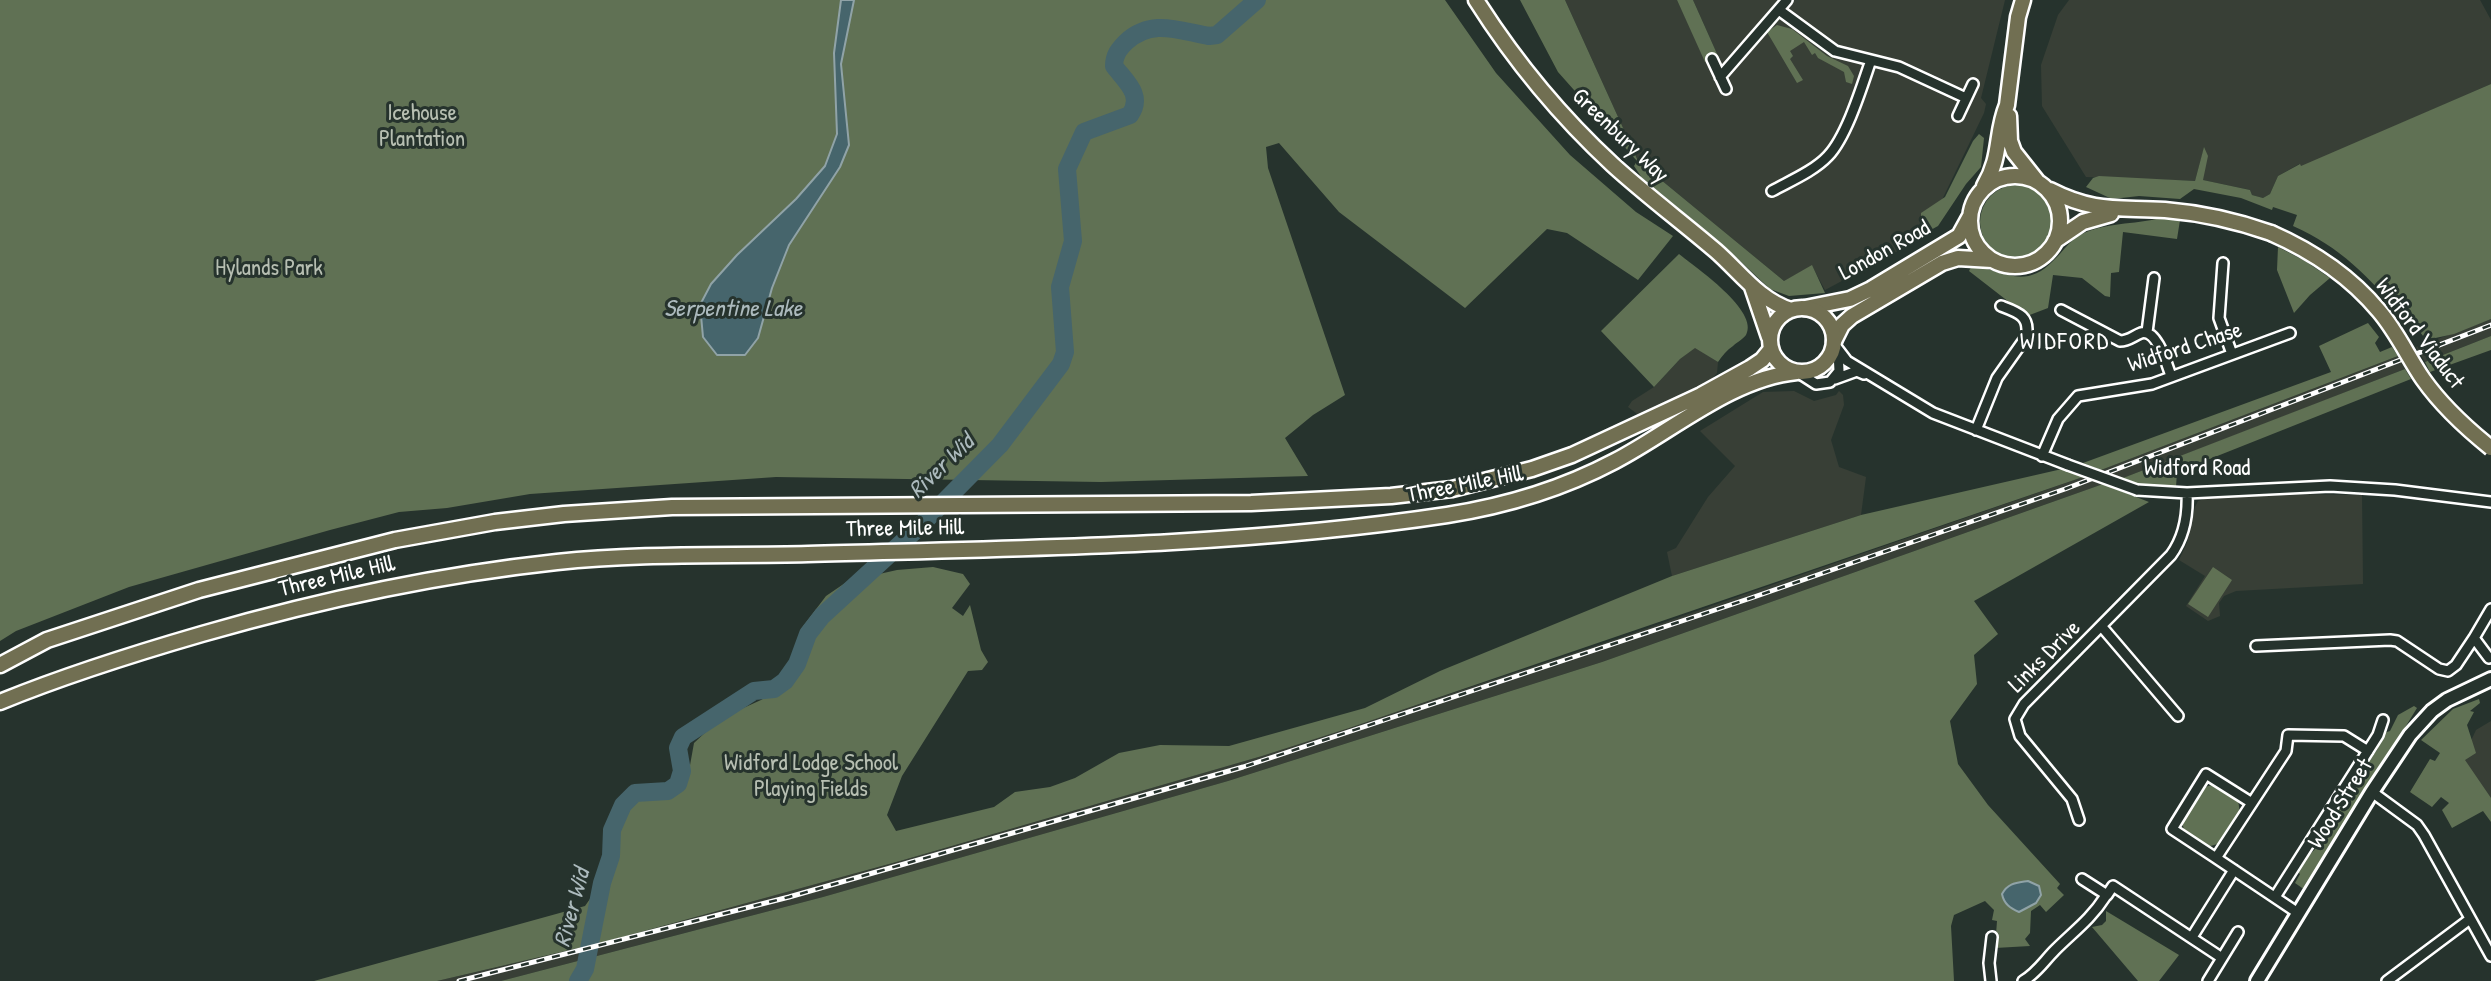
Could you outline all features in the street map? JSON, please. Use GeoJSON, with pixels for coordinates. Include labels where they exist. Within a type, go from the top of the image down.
{"type":"FeatureCollection","features":[{"type":"Feature","properties":{"kind":"main road","name":"Greenbury Way"},"geometry":{"type":"LineString","coordinates":[[1476,0],[1521,65],[1567,120],[1611,163],[1723,257],[1752,287],[1775,303],[1798,309]]}},
{"type":"Feature","properties":{"kind":"main road"},"geometry":{"type":"LineString","coordinates":[[2023,0],[2018,17],[2007,105],[2010,141],[2014,152],[2055,202],[2059,215],[2059,231],[2054,243]]}},
{"type":"Feature","properties":{"kind":"main road"},"geometry":{"type":"LineString","coordinates":[[2007,105],[2002,117],[1994,167],[1971,211],[1970,225],[1974,240],[1983,252],[1994,260],[2010,265],[2028,264],[2043,256],[2062,234],[2082,222],[2123,211]]}},
{"type":"Feature","properties":{"kind":"main road"},"geometry":{"type":"LineString","coordinates":[[1980,193],[1992,182],[2011,176],[2027,178],[2080,204],[2123,211]]}},
{"type":"Feature","properties":{"kind":"main road","name":"London Road"},"geometry":{"type":"LineString","coordinates":[[1798,309],[1850,299],[1871,289],[1959,236],[1971,211]]}},
{"type":"Feature","properties":{"kind":"main road","name":"Widford Viaduct"},"geometry":{"type":"LineString","coordinates":[[2123,211],[2188,213],[2235,221],[2271,233],[2319,257],[2364,295],[2389,324],[2435,395],[2459,421],[2491,448]]}},
{"type":"Feature","properties":{"kind":"main road","name":"London Road"},"geometry":{"type":"LineString","coordinates":[[1836,345],[1842,325],[1852,316],[1942,262],[1958,258],[1994,260]]}},
{"type":"Feature","properties":{"kind":"main road","name":"Greenbury Way"},"geometry":{"type":"LineString","coordinates":[[1752,287],[1770,343]]}},
{"type":"Feature","properties":{"kind":"main road"},"geometry":{"type":"LineString","coordinates":[[1798,309],[1816,311],[1825,317],[1832,329],[1836,345],[1820,367],[1810,372],[1798,372],[1782,366],[1774,356],[1770,343],[1776,320],[1798,309]]}},
{"type":"Feature","properties":{"kind":"main road","name":"Three Mile Hill"},"geometry":{"type":"LineString","coordinates":[[0,665],[47,640],[200,590],[395,540],[471,526],[626,509],[1192,504],[1391,496],[1473,485],[1572,455],[1659,416],[1750,368],[1762,360],[1770,343]]}},
{"type":"Feature","properties":{"kind":"main road","name":"Three Mile Hill"},"geometry":{"type":"LineString","coordinates":[[0,702],[55,679],[116,659],[330,599],[380,588],[494,570],[599,558],[1123,546],[1406,521],[1494,506],[1544,492],[1584,476],[1630,453],[1738,389],[1782,373],[1798,372]]}},
{"type":"Feature","properties":{"kind":"main road","name":"Wood Street"},"geometry":{"type":"LineString","coordinates":[[2257,981],[2372,792],[2410,735],[2426,717],[2454,696],[2491,679]]}},
{"type":"Feature","properties":{"kind":"street"},"geometry":{"type":"LineString","coordinates":[[1720,77],[1787,0]]}},
{"type":"Feature","properties":{"kind":"street"},"geometry":{"type":"LineString","coordinates":[[1779,10],[1835,51],[1899,67],[1966,98]]}},
{"type":"Feature","properties":{"kind":"street"},"geometry":{"type":"LineString","coordinates":[[1712,59],[1726,89]]}},
{"type":"Feature","properties":{"kind":"street"},"geometry":{"type":"LineString","coordinates":[[1772,191],[1829,155],[1839,141],[1871,60]]}},
{"type":"Feature","properties":{"kind":"street"},"geometry":{"type":"LineString","coordinates":[[1958,116],[1973,84]]}},
{"type":"Feature","properties":{"kind":"street"},"geometry":{"type":"LineString","coordinates":[[2223,263],[2219,318],[2232,354]]}},
{"type":"Feature","properties":{"kind":"street"},"geometry":{"type":"LineString","coordinates":[[2154,278],[2147,332],[2160,348],[2171,376]]}},
{"type":"Feature","properties":{"kind":"street"},"geometry":{"type":"LineString","coordinates":[[1976,430],[1997,378],[2028,331],[2022,314],[2001,306]]}},
{"type":"Feature","properties":{"kind":"street"},"geometry":{"type":"LineString","coordinates":[[2061,310],[2120,341],[2147,332]]}},
{"type":"Feature","properties":{"kind":"street","name":"Widford Chase"},"geometry":{"type":"LineString","coordinates":[[2042,456],[2058,419],[2078,396],[2111,389],[2138,388],[2290,333]]}},
{"type":"Feature","properties":{"kind":"street"},"geometry":{"type":"LineString","coordinates":[[1834,379],[1840,365],[1836,345]]}},
{"type":"Feature","properties":{"kind":"street","name":"Widford Road"},"geometry":{"type":"LineString","coordinates":[[1836,345],[1847,361],[1933,413],[2137,490],[2186,493],[2330,486],[2395,490],[2491,502]]}},
{"type":"Feature","properties":{"kind":"street","name":"Widford Road"},"geometry":{"type":"LineString","coordinates":[[1798,372],[1816,384],[1857,371],[1882,382]]}},
{"type":"Feature","properties":{"kind":"street","name":"Links Drive"},"geometry":{"type":"LineString","coordinates":[[2079,820],[2072,799],[2020,736],[2015,719],[2024,704],[2102,627],[2178,546],[2184,523],[2186,493]]}},
{"type":"Feature","properties":{"kind":"street"},"geometry":{"type":"LineString","coordinates":[[2256,646],[2390,640],[2397,641],[2439,669],[2448,671],[2474,638],[2491,609]]}},
{"type":"Feature","properties":{"kind":"street","name":"Links Drive"},"geometry":{"type":"LineString","coordinates":[[2102,627],[2178,716]]}},
{"type":"Feature","properties":{"kind":"street"},"geometry":{"type":"LineString","coordinates":[[2474,638],[2489,658]]}},
{"type":"Feature","properties":{"kind":"street"},"geometry":{"type":"LineString","coordinates":[[2275,897],[2378,735],[2383,720]]}},
{"type":"Feature","properties":{"kind":"street"},"geometry":{"type":"LineString","coordinates":[[2216,858],[2286,751],[2288,735],[2344,736],[2368,751]]}},
{"type":"Feature","properties":{"kind":"street"},"geometry":{"type":"LineString","coordinates":[[2252,803],[2206,774],[2172,829],[2298,913]]}},
{"type":"Feature","properties":{"kind":"street"},"geometry":{"type":"LineString","coordinates":[[2372,792],[2417,825],[2491,956]]}},
{"type":"Feature","properties":{"kind":"street"},"geometry":{"type":"LineString","coordinates":[[2192,937],[2234,870]]}},
{"type":"Feature","properties":{"kind":"street"},"geometry":{"type":"LineString","coordinates":[[2082,879],[2106,895],[2113,886],[2222,958]]}},
{"type":"Feature","properties":{"kind":"street"},"geometry":{"type":"LineString","coordinates":[[2023,981],[2033,975],[2056,949],[2081,928],[2105,897]]}},
{"type":"Feature","properties":{"kind":"street"},"geometry":{"type":"LineString","coordinates":[[2387,981],[2470,919]]}},
{"type":"Feature","properties":{"kind":"street"},"geometry":{"type":"LineString","coordinates":[[2208,981],[2238,932]]}},
{"type":"Feature","properties":{"kind":"street"},"geometry":{"type":"LineString","coordinates":[[1991,981],[1989,963],[1992,937]]}},
{"type":"Feature","properties":{"kind":"shaded area"},"geometry":{"type":"Polygon","coordinates":[[[1565,0],[1677,0],[1706,62],[1718,56],[1693,0],[2005,0],[1981,98],[1986,104],[1984,113],[1924,237],[1825,290],[1812,266],[1784,281],[1638,161],[1565,0]]]}},
{"type":"Feature","properties":{"kind":"shaded area"},"geometry":{"type":"Polygon","coordinates":[[[2069,0],[2480,0],[2491,20],[2491,84],[2301,167],[2299,164],[2278,176],[2270,194],[2263,198],[2252,195],[2250,190],[2203,180],[2204,148],[2195,181],[2086,177],[2042,106],[2041,65],[2058,15],[2069,0]]]}},
{"type":"Feature","properties":{"kind":"shaded area"},"geometry":{"type":"Polygon","coordinates":[[[2491,319],[2491,336],[2425,362],[2416,347],[2491,319]]]}},
{"type":"Feature","properties":{"kind":"shaded area"},"geometry":{"type":"Polygon","coordinates":[[[1695,347],[1718,362],[1717,373],[1708,383],[1640,416],[1628,407],[1632,401],[1654,387],[1695,347]]]}},
{"type":"Feature","properties":{"kind":"shaded area"},"geometry":{"type":"Polygon","coordinates":[[[2398,356],[2405,369],[2246,431],[2123,478],[2101,470],[2398,356]]]}},
{"type":"Feature","properties":{"kind":"shaded area"},"geometry":{"type":"Polygon","coordinates":[[[1794,391],[1814,401],[1836,395],[1839,391],[1843,395],[1844,405],[1831,440],[1839,467],[1866,477],[1861,515],[1672,576],[1667,552],[1676,548],[1708,497],[1735,466],[1700,431],[1763,392],[1794,391]]]}},
{"type":"Feature","properties":{"kind":"shaded area"},"geometry":{"type":"Polygon","coordinates":[[[2083,477],[2103,484],[1602,662],[1228,781],[823,897],[501,981],[437,981],[604,942],[900,861],[1262,756],[1622,637],[2083,477]]]}},
{"type":"Feature","properties":{"kind":"shaded area"},"geometry":{"type":"Polygon","coordinates":[[[2362,495],[2363,584],[2236,591],[2224,596],[2219,603],[2220,616],[2208,621],[2186,606],[2205,576],[2179,560],[2187,543],[2198,501],[2210,497],[2362,495]]]}},
{"type":"Feature","properties":{"kind":"shaded area"},"geometry":{"type":"Polygon","coordinates":[[[2491,721],[2491,803],[2462,760],[2476,730],[2491,721]]]}},
{"type":"Feature","properties":{"kind":"green space","name":"Hylands Park"},"geometry":{"type":"Polygon","coordinates":[[[0,0],[1445,0],[1496,73],[1570,155],[1636,212],[1673,236],[1638,280],[1567,233],[1547,229],[1465,308],[1339,212],[1279,143],[1266,147],[1268,168],[1345,395],[1313,415],[1285,438],[1308,476],[1101,482],[776,477],[530,494],[447,508],[399,512],[330,530],[129,587],[16,631],[0,641],[0,0]]]}},
{"type":"Feature","properties":{"kind":"green space"},"geometry":{"type":"Polygon","coordinates":[[[1520,0],[1565,0],[1638,161],[1784,281],[1812,265],[1825,293],[1789,296],[1770,289],[1723,245],[1642,178],[1634,166],[1637,161],[1558,72],[1520,0]]]}},
{"type":"Feature","properties":{"kind":"green space"},"geometry":{"type":"Polygon","coordinates":[[[1677,0],[1693,0],[1718,56],[1705,62],[1677,0]]]}},
{"type":"Feature","properties":{"kind":"green space"},"geometry":{"type":"Polygon","coordinates":[[[1777,25],[1792,29],[1827,56],[1848,66],[1854,76],[1852,84],[1846,82],[1844,72],[1818,58],[1815,53],[1812,55],[1804,42],[1790,51],[1793,56],[1790,59],[1803,80],[1797,83],[1767,32],[1777,25]]]}},
{"type":"Feature","properties":{"kind":"green space"},"geometry":{"type":"Polygon","coordinates":[[[2491,84],[2491,319],[2454,334],[2426,340],[2407,314],[2402,317],[2353,264],[2325,243],[2293,226],[2297,215],[2273,207],[2272,210],[2241,198],[2194,189],[2180,199],[2139,196],[2112,199],[2086,187],[2093,178],[2099,176],[2195,181],[2204,147],[2208,156],[2203,180],[2250,190],[2252,195],[2263,198],[2270,194],[2278,176],[2300,164],[2301,166],[2491,84]]]}},
{"type":"Feature","properties":{"kind":"green space"},"geometry":{"type":"Polygon","coordinates":[[[1979,134],[1984,138],[1981,167],[1966,184],[1938,226],[1927,232],[1921,224],[1921,213],[1945,197],[1979,134]]]}},
{"type":"Feature","properties":{"kind":"green space"},"geometry":{"type":"Polygon","coordinates":[[[2017,185],[2031,188],[2043,196],[2051,208],[2054,222],[2051,236],[2043,248],[2031,256],[2017,259],[2003,256],[1991,248],[1983,236],[1980,222],[1983,208],[1991,196],[2003,188],[2017,185]]]}},
{"type":"Feature","properties":{"kind":"green space"},"geometry":{"type":"Polygon","coordinates":[[[2160,218],[2180,220],[2177,239],[2123,232],[2119,272],[2111,273],[2110,297],[2082,278],[2053,275],[2048,308],[2027,316],[1969,271],[1972,265],[2014,276],[2033,275],[2043,270],[2080,235],[2099,228],[2160,218]]]}},
{"type":"Feature","properties":{"kind":"green space"},"geometry":{"type":"Polygon","coordinates":[[[2278,247],[2330,278],[2294,313],[2277,270],[2278,247]]]}},
{"type":"Feature","properties":{"kind":"green space"},"geometry":{"type":"Polygon","coordinates":[[[1679,254],[1724,290],[1744,314],[1748,325],[1746,335],[1718,362],[1695,348],[1680,359],[1654,387],[1601,331],[1679,254]]]}},
{"type":"Feature","properties":{"kind":"green space"},"geometry":{"type":"Polygon","coordinates":[[[2368,323],[2379,337],[2375,343],[2380,352],[2392,347],[2398,356],[2101,470],[2083,463],[2331,372],[2319,346],[2368,323]]]}},
{"type":"Feature","properties":{"kind":"green space"},"geometry":{"type":"Polygon","coordinates":[[[2491,336],[2491,350],[2430,372],[2425,362],[2491,336]]]}},
{"type":"Feature","properties":{"kind":"green space"},"geometry":{"type":"Polygon","coordinates":[[[2405,369],[2411,379],[2177,472],[2176,487],[2141,485],[2123,478],[2405,369]]]}},
{"type":"Feature","properties":{"kind":"green space","name":"Widford Lodge School Playing Fields"},"geometry":{"type":"Polygon","coordinates":[[[2062,469],[2083,477],[1262,756],[900,861],[604,942],[437,981],[314,981],[585,906],[616,862],[605,830],[622,794],[640,800],[675,793],[687,782],[694,743],[710,728],[780,689],[801,629],[826,596],[848,581],[897,570],[933,567],[963,574],[970,584],[952,608],[963,616],[970,605],[981,650],[988,662],[982,670],[968,671],[902,776],[887,815],[896,831],[994,807],[1015,792],[1050,787],[1075,778],[1119,753],[1160,745],[1229,746],[1365,708],[1440,671],[1672,576],[1861,515],[2062,469]]]}},
{"type":"Feature","properties":{"kind":"green space"},"geometry":{"type":"Polygon","coordinates":[[[2103,484],[2149,502],[1974,601],[1998,634],[1974,655],[1977,684],[1950,721],[1958,764],[1988,805],[2060,884],[2057,888],[2064,895],[2046,912],[2040,905],[2031,911],[2030,933],[2025,939],[2030,946],[1995,948],[1997,921],[1992,920],[1994,910],[1985,901],[1954,915],[1951,926],[1954,981],[501,981],[823,897],[1228,781],[1602,662],[2103,484]]]}},
{"type":"Feature","properties":{"kind":"green space"},"geometry":{"type":"Polygon","coordinates":[[[2213,567],[2232,580],[2208,617],[2188,604],[2213,567]]]}},
{"type":"Feature","properties":{"kind":"green space"},"geometry":{"type":"Polygon","coordinates":[[[2479,699],[2480,703],[2470,711],[2474,712],[2467,725],[2476,753],[2465,760],[2491,798],[2491,822],[2483,811],[2452,828],[2442,810],[2449,803],[2441,797],[2432,807],[2410,792],[2430,759],[2435,761],[2440,753],[2421,740],[2453,709],[2479,699]]]}},
{"type":"Feature","properties":{"kind":"green space"},"geometry":{"type":"Polygon","coordinates":[[[2414,706],[2417,708],[2305,890],[2295,883],[2300,874],[2295,870],[2317,847],[2330,815],[2355,788],[2360,770],[2377,750],[2384,733],[2390,731],[2398,715],[2414,706]]]}},
{"type":"Feature","properties":{"kind":"green space"},"geometry":{"type":"Polygon","coordinates":[[[2215,784],[2238,799],[2240,814],[2221,843],[2207,847],[2185,833],[2181,819],[2202,788],[2215,784]]]}},
{"type":"Feature","properties":{"kind":"green space"},"geometry":{"type":"Polygon","coordinates":[[[2106,911],[2179,955],[2159,981],[2138,981],[2092,927],[2102,925],[2106,921],[2106,911]]]}},
{"type":"Feature","properties":{"kind":"water","name":"Serpentine Lake"},"geometry":{"type":"Polygon","coordinates":[[[841,0],[854,0],[841,64],[849,145],[840,167],[789,245],[772,288],[758,338],[745,355],[717,355],[703,337],[700,305],[711,284],[825,166],[837,134],[834,53],[841,0]]]}},
{"type":"Feature","properties":{"kind":"water"},"geometry":{"type":"Polygon","coordinates":[[[2028,881],[2039,886],[2041,895],[2036,903],[2019,912],[2008,905],[2002,894],[2016,883],[2028,881]]]}},
{"type":"Feature","properties":{"kind":"waterway","name":"River Wid"},"geometry":{"type":"LineString","coordinates":[[578,981],[585,969],[602,883],[611,856],[612,830],[623,805],[635,793],[668,791],[678,784],[682,771],[678,748],[683,737],[754,691],[774,689],[785,681],[797,664],[808,634],[822,616],[919,527],[1000,445],[1061,364],[1065,352],[1060,287],[1073,241],[1067,169],[1084,132],[1130,115],[1134,108],[1134,95],[1114,66],[1119,50],[1136,35],[1156,28],[1217,35],[1257,0]]}},
{"type":"Feature","properties":{"kind":"railway"},"geometry":{"type":"LineString","coordinates":[[459,981],[789,897],[1243,767],[1751,598],[2065,489],[2491,325]]}},
{"type":"Feature","properties":{"kind":"district","name":"WIDFORD"},"geometry":{"type":"Point","coordinates":[2065,343]}},
{"type":"Feature","properties":{"kind":"park label","name":"Icehouse Plantation"},"geometry":{"type":"Point","coordinates":[422,127]}}]}
